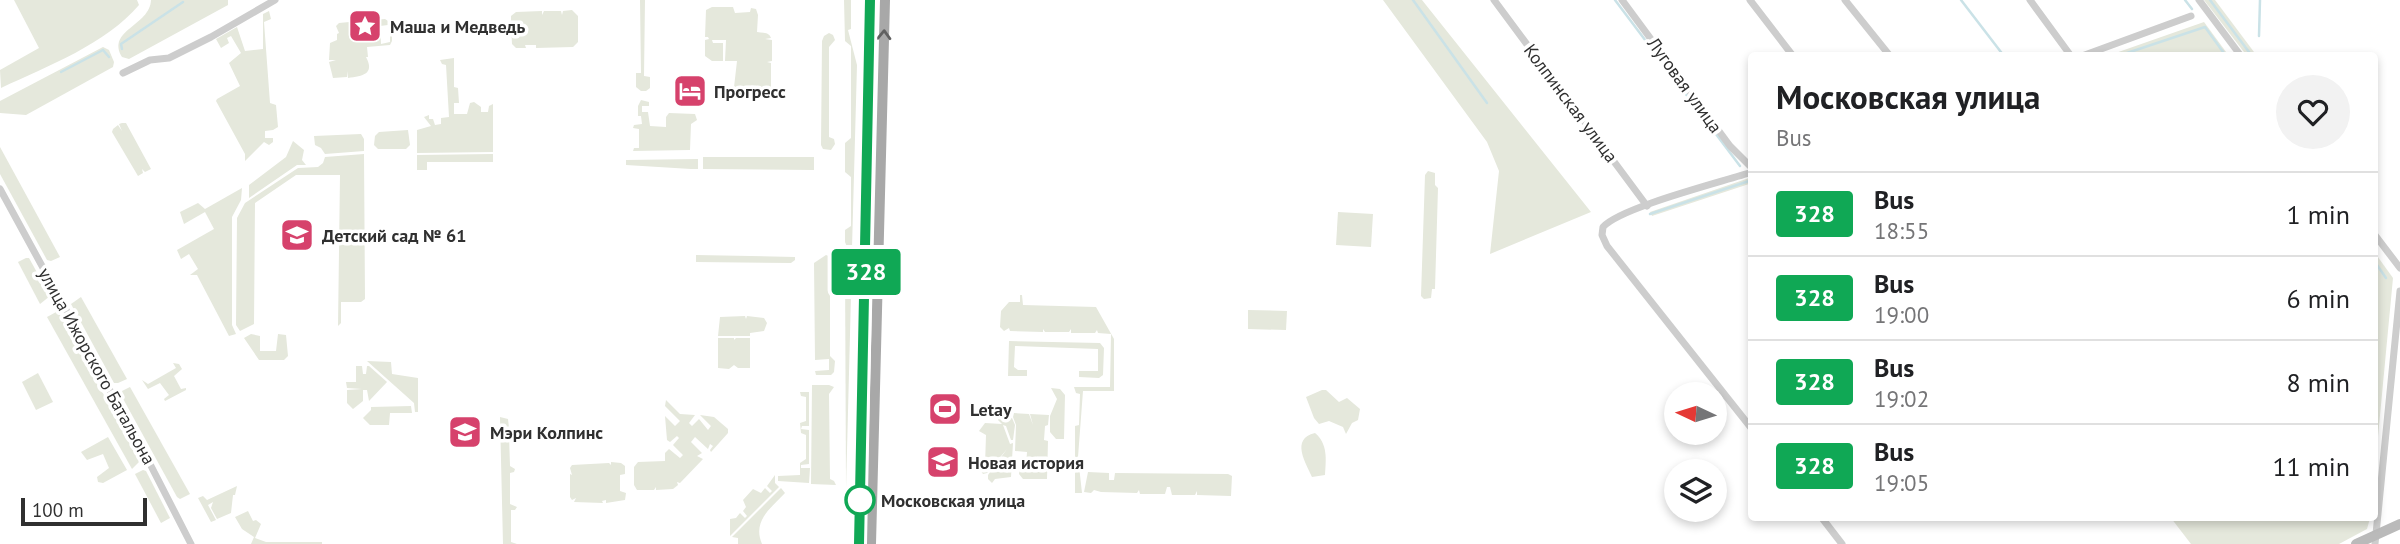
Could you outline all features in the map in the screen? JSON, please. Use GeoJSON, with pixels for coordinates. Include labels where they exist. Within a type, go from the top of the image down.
{"type":"FeatureCollection","features":[{"type":"Feature","properties":{"kind":"main road"},"geometry":{"type":"LineString","coordinates":[[859,544],[870,0]]}},
{"type":"Feature","properties":{"kind":"main road"},"geometry":{"type":"LineString","coordinates":[[871,544],[885,0]]}},
{"type":"Feature","properties":{"kind":"street"},"geometry":{"type":"LineString","coordinates":[[123,73],[150,60],[169,58],[275,0]]}},
{"type":"Feature","properties":{"kind":"street","name":"Колпинская улица"},"geometry":{"type":"LineString","coordinates":[[1494,0],[1647,205]]}},
{"type":"Feature","properties":{"kind":"street","name":"Луговая улица"},"geometry":{"type":"LineString","coordinates":[[1622,0],[1730,146],[1748,166]]}},
{"type":"Feature","properties":{"kind":"street"},"geometry":{"type":"LineString","coordinates":[[1750,0],[1790,52]]}},
{"type":"Feature","properties":{"kind":"street"},"geometry":{"type":"LineString","coordinates":[[1845,0],[1887,52]]}},
{"type":"Feature","properties":{"kind":"street"},"geometry":{"type":"LineString","coordinates":[[2030,0],[2068,52]]}},
{"type":"Feature","properties":{"kind":"street"},"geometry":{"type":"LineString","coordinates":[[2199,0],[2238,52]]}},
{"type":"Feature","properties":{"kind":"street"},"geometry":{"type":"LineString","coordinates":[[2093,52],[2191,16]]}},
{"type":"Feature","properties":{"kind":"street"},"geometry":{"type":"LineString","coordinates":[[1748,171],[1647,205],[1607,222],[1602,235],[1605,243],[1748,424]]}},
{"type":"Feature","properties":{"kind":"street","name":"улица Ижорского Батальона"},"geometry":{"type":"LineString","coordinates":[[0,190],[191,544]]}},
{"type":"Feature","properties":{"kind":"street"},"geometry":{"type":"LineString","coordinates":[[2378,239],[2400,268]]}},
{"type":"Feature","properties":{"kind":"street"},"geometry":{"type":"LineString","coordinates":[[2378,509],[2400,291]]}},
{"type":"Feature","properties":{"kind":"street"},"geometry":{"type":"LineString","coordinates":[[1824,521],[1842,544]]}},
{"type":"Feature","properties":{"kind":"street"},"geometry":{"type":"LineString","coordinates":[[2375,539],[2377,521]]}},
{"type":"Feature","properties":{"kind":"street"},"geometry":{"type":"LineString","coordinates":[[2356,544],[2375,539],[2400,524]]}},
{"type":"Feature","properties":{"kind":"shaded area"},"geometry":{"type":"Polygon","coordinates":[[[14,0],[137,0],[139,5],[126,19],[93,43],[1,88],[0,70],[39,48],[14,0]]]}},
{"type":"Feature","properties":{"kind":"shaded area"},"geometry":{"type":"Polygon","coordinates":[[[151,0],[228,0],[228,5],[129,59],[122,57],[120,40],[144,16],[151,0]]]}},
{"type":"Feature","properties":{"kind":"shaded area"},"geometry":{"type":"Polygon","coordinates":[[[640,0],[645,0],[644,76],[650,77],[650,88],[646,91],[636,87],[636,73],[641,73],[640,0]]]}},
{"type":"Feature","properties":{"kind":"shaded area"},"geometry":{"type":"Polygon","coordinates":[[[844,0],[851,0],[851,29],[848,30],[857,65],[852,248],[847,247],[845,242],[845,230],[851,226],[851,177],[845,172],[845,143],[851,138],[851,46],[845,41],[844,0]]]}},
{"type":"Feature","properties":{"kind":"shaded area"},"geometry":{"type":"Polygon","coordinates":[[[1383,0],[1422,0],[1591,212],[1490,254],[1499,171],[1487,142],[1383,0]]]}},
{"type":"Feature","properties":{"kind":"shaded area"},"geometry":{"type":"Polygon","coordinates":[[[2204,0],[2215,0],[2254,52],[2244,52],[2204,0]]]}},
{"type":"Feature","properties":{"kind":"shaded area"},"geometry":{"type":"Polygon","coordinates":[[[712,7],[733,7],[735,13],[756,9],[757,32],[767,34],[771,38],[765,39],[772,40],[772,61],[767,62],[771,63],[771,95],[767,98],[733,96],[737,61],[725,61],[726,40],[712,40],[713,43],[723,43],[723,61],[712,61],[705,56],[705,40],[709,39],[705,37],[706,10],[712,7]]]}},
{"type":"Feature","properties":{"kind":"shaded area"},"geometry":{"type":"Polygon","coordinates":[[[572,10],[578,16],[578,42],[573,47],[536,48],[536,45],[525,45],[526,48],[516,48],[512,44],[511,26],[519,26],[511,24],[511,16],[516,12],[542,11],[542,15],[544,11],[561,11],[562,15],[563,11],[572,10]]]}},
{"type":"Feature","properties":{"kind":"shaded area"},"geometry":{"type":"Polygon","coordinates":[[[269,11],[271,19],[264,22],[270,103],[276,105],[278,127],[265,131],[265,138],[273,138],[273,142],[269,145],[264,142],[245,161],[245,154],[216,101],[240,86],[229,63],[241,53],[231,36],[227,38],[229,43],[221,48],[216,39],[237,27],[245,51],[263,49],[263,14],[269,11]]]}},
{"type":"Feature","properties":{"kind":"shaded area"},"geometry":{"type":"Polygon","coordinates":[[[385,19],[391,23],[392,28],[388,25],[380,26],[381,44],[390,42],[390,30],[392,41],[390,45],[367,47],[368,71],[348,78],[347,71],[347,77],[333,78],[329,62],[336,60],[329,60],[330,43],[337,40],[339,33],[336,26],[339,23],[360,21],[361,27],[361,21],[385,19]]]}},
{"type":"Feature","properties":{"kind":"shaded area"},"geometry":{"type":"Polygon","coordinates":[[[2204,22],[2226,52],[2118,52],[2204,22]]]}},
{"type":"Feature","properties":{"kind":"shaded area"},"geometry":{"type":"Polygon","coordinates":[[[829,33],[835,40],[829,47],[829,137],[834,139],[835,144],[831,150],[823,149],[821,145],[822,41],[829,33]]]}},
{"type":"Feature","properties":{"kind":"shaded area"},"geometry":{"type":"Polygon","coordinates":[[[103,47],[109,50],[114,62],[113,67],[26,115],[0,113],[0,101],[103,47]]]}},
{"type":"Feature","properties":{"kind":"shaded area"},"geometry":{"type":"Polygon","coordinates":[[[454,58],[454,87],[458,88],[459,103],[454,103],[454,114],[467,114],[470,103],[474,102],[481,107],[481,112],[488,112],[489,106],[493,104],[493,152],[417,153],[417,130],[431,126],[424,117],[429,115],[435,125],[441,124],[441,118],[449,117],[446,65],[440,60],[454,58]]]}},
{"type":"Feature","properties":{"kind":"shaded area"},"geometry":{"type":"Polygon","coordinates":[[[641,100],[649,102],[649,106],[642,106],[642,112],[648,112],[650,126],[666,127],[669,113],[695,114],[697,120],[691,124],[690,150],[633,151],[634,148],[639,148],[639,129],[633,128],[634,125],[642,124],[641,116],[638,116],[641,100]]]}},
{"type":"Feature","properties":{"kind":"shaded area"},"geometry":{"type":"Polygon","coordinates":[[[126,123],[151,169],[145,172],[142,169],[143,173],[138,176],[112,132],[118,125],[122,131],[119,124],[126,123]]]}},
{"type":"Feature","properties":{"kind":"shaded area"},"geometry":{"type":"Polygon","coordinates":[[[408,130],[410,145],[406,149],[378,149],[374,145],[375,136],[379,132],[408,130]]]}},
{"type":"Feature","properties":{"kind":"shaded area"},"geometry":{"type":"Polygon","coordinates":[[[361,134],[364,151],[325,154],[315,145],[314,136],[361,134]]]}},
{"type":"Feature","properties":{"kind":"shaded area"},"geometry":{"type":"Polygon","coordinates":[[[293,141],[304,150],[302,160],[306,165],[297,165],[249,198],[249,185],[286,157],[293,141]]]}},
{"type":"Feature","properties":{"kind":"shaded area"},"geometry":{"type":"Polygon","coordinates":[[[0,147],[60,257],[47,260],[0,174],[0,147]]]}},
{"type":"Feature","properties":{"kind":"shaded area"},"geometry":{"type":"Polygon","coordinates":[[[364,154],[365,299],[361,302],[341,302],[341,323],[338,326],[340,175],[296,175],[255,203],[254,324],[240,331],[236,325],[237,218],[245,203],[298,168],[318,167],[325,157],[364,154]]]}},
{"type":"Feature","properties":{"kind":"shaded area"},"geometry":{"type":"Polygon","coordinates":[[[493,154],[493,162],[427,162],[427,170],[417,170],[417,155],[493,154]]]}},
{"type":"Feature","properties":{"kind":"shaded area"},"geometry":{"type":"Polygon","coordinates":[[[703,157],[814,157],[814,170],[703,169],[703,157]]]}},
{"type":"Feature","properties":{"kind":"shaded area"},"geometry":{"type":"Polygon","coordinates":[[[698,159],[698,169],[626,165],[626,160],[698,159]]]}},
{"type":"Feature","properties":{"kind":"shaded area"},"geometry":{"type":"Polygon","coordinates":[[[1428,171],[1435,173],[1435,185],[1438,188],[1435,289],[1432,289],[1431,298],[1424,299],[1421,296],[1425,175],[1428,171]]]}},
{"type":"Feature","properties":{"kind":"shaded area"},"geometry":{"type":"Polygon","coordinates":[[[1748,178],[1748,184],[1652,216],[1650,212],[1748,178]]]}},
{"type":"Feature","properties":{"kind":"shaded area"},"geometry":{"type":"Polygon","coordinates":[[[242,188],[241,200],[232,217],[232,325],[236,334],[229,336],[197,275],[190,275],[198,269],[189,254],[181,259],[177,250],[214,229],[205,212],[184,224],[180,212],[198,203],[205,209],[242,188]]]}},
{"type":"Feature","properties":{"kind":"shaded area"},"geometry":{"type":"Polygon","coordinates":[[[1338,212],[1373,214],[1371,247],[1336,245],[1338,212]]]}},
{"type":"Feature","properties":{"kind":"shaded area"},"geometry":{"type":"Polygon","coordinates":[[[696,255],[795,257],[795,260],[791,263],[696,262],[696,255]]]}},
{"type":"Feature","properties":{"kind":"shaded area"},"geometry":{"type":"Polygon","coordinates":[[[826,255],[834,258],[835,276],[830,277],[830,356],[835,361],[831,375],[816,375],[815,371],[829,370],[829,359],[815,360],[814,263],[826,255]]]}},
{"type":"Feature","properties":{"kind":"shaded area"},"geometry":{"type":"Polygon","coordinates":[[[852,257],[846,489],[845,263],[852,257]]]}},
{"type":"Feature","properties":{"kind":"shaded area"},"geometry":{"type":"Polygon","coordinates":[[[2378,257],[2393,278],[2378,436],[2378,257]]]}},
{"type":"Feature","properties":{"kind":"shaded area"},"geometry":{"type":"Polygon","coordinates":[[[29,258],[50,296],[40,304],[18,262],[29,258]]]}},
{"type":"Feature","properties":{"kind":"shaded area"},"geometry":{"type":"Polygon","coordinates":[[[1020,295],[1023,305],[1096,307],[1114,339],[1114,391],[1083,391],[1078,457],[1082,493],[1075,493],[1075,426],[1079,425],[1080,394],[1076,393],[1074,387],[1110,387],[1111,334],[1098,333],[1097,330],[1095,333],[1071,333],[1071,329],[1069,332],[1045,332],[1043,329],[1043,332],[1010,331],[1009,328],[1004,331],[1000,327],[1001,311],[1009,302],[1020,302],[1020,295]]]}},
{"type":"Feature","properties":{"kind":"shaded area"},"geometry":{"type":"Polygon","coordinates":[[[81,297],[127,379],[114,383],[71,304],[81,297]]]}},
{"type":"Feature","properties":{"kind":"shaded area"},"geometry":{"type":"Polygon","coordinates":[[[1248,310],[1287,311],[1286,330],[1248,329],[1248,310]]]}},
{"type":"Feature","properties":{"kind":"shaded area"},"geometry":{"type":"Polygon","coordinates":[[[58,311],[140,461],[132,469],[47,317],[58,311]]]}},
{"type":"Feature","properties":{"kind":"shaded area"},"geometry":{"type":"Polygon","coordinates":[[[745,316],[746,319],[747,316],[764,318],[767,323],[764,331],[750,333],[750,336],[718,336],[720,317],[745,316]]]}},
{"type":"Feature","properties":{"kind":"shaded area"},"geometry":{"type":"Polygon","coordinates":[[[251,334],[260,336],[260,351],[276,351],[278,334],[286,335],[288,356],[284,360],[259,360],[244,338],[251,334]]]}},
{"type":"Feature","properties":{"kind":"shaded area"},"geometry":{"type":"Polygon","coordinates":[[[718,338],[750,338],[750,368],[738,368],[734,365],[729,369],[718,368],[718,338]]]}},
{"type":"Feature","properties":{"kind":"shaded area"},"geometry":{"type":"Polygon","coordinates":[[[1009,341],[1100,343],[1104,348],[1103,375],[1099,378],[1079,377],[1079,371],[1098,371],[1098,349],[1015,346],[1014,367],[1027,370],[1027,376],[1008,376],[1009,341]]]}},
{"type":"Feature","properties":{"kind":"shaded area"},"geometry":{"type":"Polygon","coordinates":[[[367,361],[391,362],[392,374],[418,378],[418,412],[415,412],[414,403],[367,361]]]}},
{"type":"Feature","properties":{"kind":"shaded area"},"geometry":{"type":"Polygon","coordinates":[[[173,363],[179,364],[182,369],[174,376],[181,389],[186,390],[165,401],[169,395],[160,383],[148,389],[142,380],[148,384],[176,368],[173,363]]]}},
{"type":"Feature","properties":{"kind":"shaded area"},"geometry":{"type":"Polygon","coordinates":[[[356,366],[362,366],[363,374],[366,374],[369,366],[387,382],[369,401],[367,390],[363,390],[363,401],[353,409],[347,403],[347,390],[362,389],[347,388],[346,382],[356,382],[356,366]]]}},
{"type":"Feature","properties":{"kind":"shaded area"},"geometry":{"type":"Polygon","coordinates":[[[38,373],[53,402],[36,410],[22,382],[38,373]]]}},
{"type":"Feature","properties":{"kind":"shaded area"},"geometry":{"type":"Polygon","coordinates":[[[812,385],[834,387],[829,394],[830,479],[836,485],[811,484],[812,385]]]}},
{"type":"Feature","properties":{"kind":"shaded area"},"geometry":{"type":"Polygon","coordinates":[[[130,387],[190,494],[180,499],[177,497],[121,395],[122,391],[130,387]]]}},
{"type":"Feature","properties":{"kind":"shaded area"},"geometry":{"type":"Polygon","coordinates":[[[1051,388],[1060,389],[1065,395],[1064,439],[1056,439],[1050,432],[1050,416],[1057,399],[1051,388]]]}},
{"type":"Feature","properties":{"kind":"shaded area"},"geometry":{"type":"Polygon","coordinates":[[[1326,390],[1339,402],[1347,398],[1360,409],[1358,420],[1352,423],[1346,434],[1343,427],[1329,421],[1319,424],[1314,418],[1306,397],[1326,390]]]}},
{"type":"Feature","properties":{"kind":"shaded area"},"geometry":{"type":"Polygon","coordinates":[[[800,392],[809,392],[809,426],[802,426],[801,429],[809,430],[809,464],[801,465],[801,468],[810,468],[809,483],[778,481],[778,476],[800,475],[800,463],[806,459],[806,435],[801,433],[800,423],[806,421],[806,397],[801,396],[800,392]]]}},
{"type":"Feature","properties":{"kind":"shaded area"},"geometry":{"type":"Polygon","coordinates":[[[666,400],[680,414],[695,415],[689,423],[692,426],[699,419],[708,430],[711,426],[700,415],[714,417],[728,429],[728,433],[711,452],[713,446],[710,444],[708,449],[695,437],[691,442],[702,453],[697,456],[703,459],[680,483],[677,482],[678,485],[673,489],[656,490],[656,487],[654,490],[637,490],[634,485],[634,467],[638,462],[665,461],[665,453],[669,449],[680,458],[683,455],[673,445],[679,438],[677,436],[670,442],[667,440],[665,416],[675,426],[680,421],[665,406],[666,400]]]}},
{"type":"Feature","properties":{"kind":"shaded area"},"geometry":{"type":"Polygon","coordinates":[[[411,406],[412,413],[390,413],[389,425],[370,425],[363,418],[371,407],[411,406]]]}},
{"type":"Feature","properties":{"kind":"shaded area"},"geometry":{"type":"Polygon","coordinates":[[[998,406],[1004,410],[1004,416],[1012,418],[1015,425],[1011,440],[1006,426],[1003,425],[1010,444],[1013,443],[1011,477],[995,479],[992,483],[988,475],[1007,449],[987,473],[983,474],[979,468],[985,465],[986,435],[979,431],[985,423],[1002,424],[998,420],[998,406]]]}},
{"type":"Feature","properties":{"kind":"shaded area"},"geometry":{"type":"Polygon","coordinates":[[[1014,413],[1029,414],[1033,425],[1030,414],[1049,415],[1044,440],[1048,441],[1047,479],[1023,479],[1019,474],[1020,468],[1026,467],[1027,452],[1015,451],[1014,413]]]}},
{"type":"Feature","properties":{"kind":"shaded area"},"geometry":{"type":"Polygon","coordinates":[[[500,417],[508,419],[509,428],[515,431],[514,435],[509,435],[510,466],[515,469],[510,473],[510,504],[517,507],[511,510],[511,542],[517,544],[503,544],[500,417]]]}},
{"type":"Feature","properties":{"kind":"shaded area"},"geometry":{"type":"Polygon","coordinates":[[[1315,433],[1324,447],[1325,475],[1312,477],[1301,446],[1307,436],[1315,433]]]}},
{"type":"Feature","properties":{"kind":"shaded area"},"geometry":{"type":"Polygon","coordinates":[[[108,437],[127,470],[103,483],[98,482],[97,477],[109,468],[103,454],[87,460],[81,452],[108,437]]]}},
{"type":"Feature","properties":{"kind":"shaded area"},"geometry":{"type":"Polygon","coordinates":[[[611,462],[625,466],[625,474],[620,475],[620,491],[626,493],[625,500],[606,503],[606,500],[602,501],[603,503],[574,502],[576,498],[572,500],[570,497],[572,465],[611,465],[611,462]]]}},
{"type":"Feature","properties":{"kind":"shaded area"},"geometry":{"type":"Polygon","coordinates":[[[146,471],[170,518],[161,523],[135,474],[146,471]]]}},
{"type":"Feature","properties":{"kind":"shaded area"},"geometry":{"type":"Polygon","coordinates":[[[1088,472],[1109,473],[1109,480],[1114,480],[1115,473],[1228,474],[1232,476],[1231,496],[1197,495],[1197,491],[1195,495],[1172,495],[1170,487],[1167,487],[1165,494],[1140,494],[1139,490],[1137,493],[1094,490],[1091,493],[1084,492],[1088,472]]]}},
{"type":"Feature","properties":{"kind":"shaded area"},"geometry":{"type":"Polygon","coordinates":[[[775,475],[775,483],[779,487],[730,536],[730,519],[736,518],[740,513],[745,518],[747,516],[743,511],[746,507],[743,500],[753,489],[761,493],[765,488],[770,493],[772,491],[767,486],[775,475]]]}},
{"type":"Feature","properties":{"kind":"shaded area"},"geometry":{"type":"Polygon","coordinates":[[[237,486],[231,513],[217,519],[211,508],[213,502],[208,505],[216,520],[211,522],[198,498],[203,496],[207,500],[237,486]]]}},
{"type":"Feature","properties":{"kind":"shaded area"},"geometry":{"type":"Polygon","coordinates":[[[781,488],[785,493],[761,522],[759,528],[762,544],[738,544],[738,538],[732,537],[781,488]]]}},
{"type":"Feature","properties":{"kind":"shaded area"},"geometry":{"type":"Polygon","coordinates":[[[248,511],[253,521],[261,524],[255,538],[266,542],[322,544],[251,544],[254,537],[242,529],[235,517],[248,511]]]}},
{"type":"Feature","properties":{"kind":"shaded area"},"geometry":{"type":"Polygon","coordinates":[[[2173,521],[2369,521],[2367,529],[2339,544],[2191,544],[2173,521]]]}},
{"type":"Feature","properties":{"kind":"waterway"},"geometry":{"type":"LineString","coordinates":[[1413,0],[1487,103]]}},
{"type":"Feature","properties":{"kind":"waterway"},"geometry":{"type":"LineString","coordinates":[[1615,0],[1740,166]]}},
{"type":"Feature","properties":{"kind":"waterway"},"geometry":{"type":"LineString","coordinates":[[1961,0],[2001,52]]}},
{"type":"Feature","properties":{"kind":"waterway"},"geometry":{"type":"LineString","coordinates":[[2185,0],[2192,9]]}},
{"type":"Feature","properties":{"kind":"waterway"},"geometry":{"type":"LineString","coordinates":[[2210,0],[2249,52]]}},
{"type":"Feature","properties":{"kind":"waterway"},"geometry":{"type":"LineString","coordinates":[[2259,36],[2260,0]]}},
{"type":"Feature","properties":{"kind":"waterway"},"geometry":{"type":"LineString","coordinates":[[122,49],[121,44],[183,2]]}},
{"type":"Feature","properties":{"kind":"waterway"},"geometry":{"type":"LineString","coordinates":[[2130,52],[2205,27],[2223,52]]}},
{"type":"Feature","properties":{"kind":"waterway"},"geometry":{"type":"LineString","coordinates":[[61,72],[103,50],[109,57]]}},
{"type":"Feature","properties":{"kind":"waterway"},"geometry":{"type":"LineString","coordinates":[[1650,214],[1748,181]]}},
{"type":"Feature","properties":{"kind":"waterway"},"geometry":{"type":"LineString","coordinates":[[2378,266],[2386,278]]}},
{"type":"Feature","properties":{"kind":"bus line","name":"328"},"geometry":{"type":"LineString","coordinates":[[859,544],[870,0]]}},
{"type":"Feature","properties":{"kind":"place","name":"Маша и Медведь"},"geometry":{"type":"Point","coordinates":[365,26]}},
{"type":"Feature","properties":{"kind":"place","name":"Прогресс"},"geometry":{"type":"Point","coordinates":[690,91]}},
{"type":"Feature","properties":{"kind":"place","name":"Детский сад № 61"},"geometry":{"type":"Point","coordinates":[297,235]}},
{"type":"Feature","properties":{"kind":"place","name":"Letay"},"geometry":{"type":"Point","coordinates":[945,409]}},
{"type":"Feature","properties":{"kind":"place","name":"Мэри Колпинс"},"geometry":{"type":"Point","coordinates":[465,432]}},
{"type":"Feature","properties":{"kind":"place","name":"Новая история"},"geometry":{"type":"Point","coordinates":[943,462]}},
{"type":"Feature","properties":{"kind":"place","name":"Московская улица"},"geometry":{"type":"Point","coordinates":[860,500]}}]}
